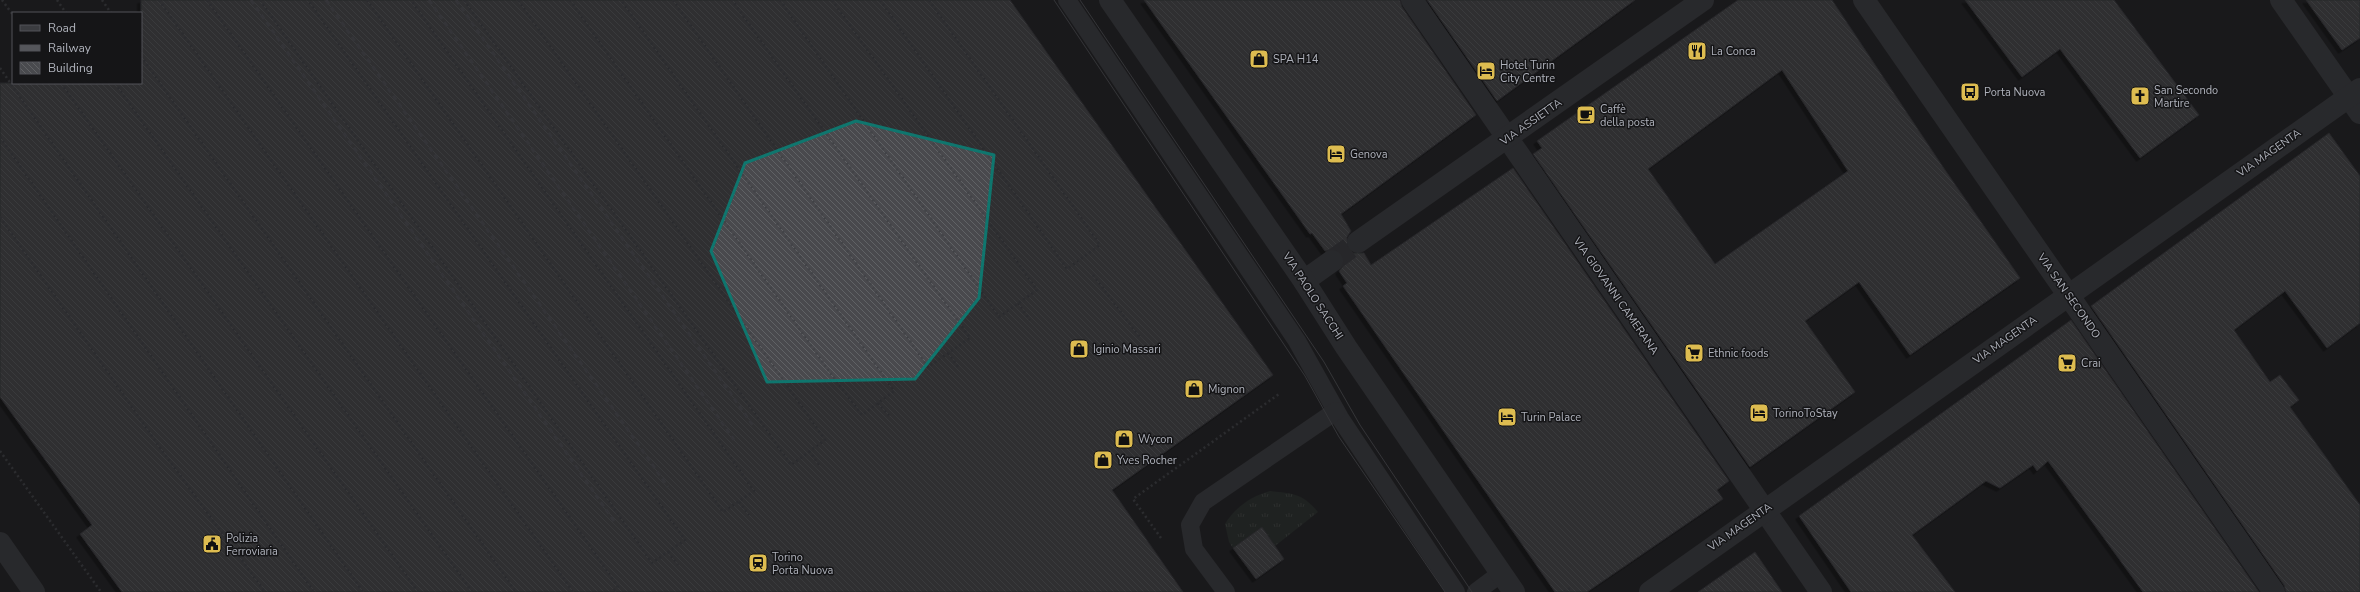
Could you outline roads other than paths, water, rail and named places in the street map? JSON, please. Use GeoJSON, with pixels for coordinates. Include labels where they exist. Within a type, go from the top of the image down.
{"type":"FeatureCollection","features":[{"type":"Feature","properties":{"kind":"street","name":"VIA PAOLO SACCHI"},"geometry":{"type":"LineString","coordinates":[[1110,0],[1304,281],[1500,574],[1514,592]]}},
{"type":"Feature","properties":{"kind":"street","name":"VIA GIOVANNI CAMERANA"},"geometry":{"type":"LineString","coordinates":[[1412,0],[1821,592]]}},
{"type":"Feature","properties":{"kind":"street","name":"VIA ASSIETTA"},"geometry":{"type":"LineString","coordinates":[[1358,242],[1508,139],[1703,0]]}},
{"type":"Feature","properties":{"kind":"street","name":"VIA SAN SECONDO"},"geometry":{"type":"LineString","coordinates":[[1864,0],[2274,592]]}},
{"type":"Feature","properties":{"kind":"street"},"geometry":{"type":"LineString","coordinates":[[2281,0],[2356,100]]}},
{"type":"Feature","properties":{"kind":"street","name":"VIA MAGENTA"},"geometry":{"type":"LineString","coordinates":[[1650,592],[2068,295],[2356,100]]}},
{"type":"Feature","properties":{"kind":"street"},"geometry":{"type":"LineString","coordinates":[[1304,281],[1332,261]]}},
{"type":"Feature","properties":{"kind":"street"},"geometry":{"type":"LineString","coordinates":[[0,543],[34,592]]}},
{"type":"Feature","properties":{"kind":"lane"},"geometry":{"type":"LineString","coordinates":[[1067,0],[1298,341],[1336,411],[1395,504],[1456,592]]}},
{"type":"Feature","properties":{"kind":"lane"},"geometry":{"type":"LineString","coordinates":[[1226,592],[1194,549],[1190,525],[1203,502],[1336,411]]}},
{"type":"Feature","properties":{"kind":"lane"},"geometry":{"type":"LineString","coordinates":[[1476,592],[1500,574]]}},
{"type":"Feature","properties":{"kind":"tunnel"},"geometry":{"type":"LineString","coordinates":[[1332,261],[1358,242]]}},
{"type":"Feature","properties":{"kind":"tram line"},"geometry":{"type":"LineString","coordinates":[[1054,0],[1305,376],[1339,437],[1445,592]]}},
{"type":"Feature","properties":{"kind":"tram line"},"geometry":{"type":"LineString","coordinates":[[1080,0],[1324,362],[1360,425],[1472,592]]}},
{"type":"Feature","properties":{"kind":"railway"},"geometry":{"type":"LineString","coordinates":[[251,0],[616,524]]}},
{"type":"Feature","properties":{"kind":"railway"},"geometry":{"type":"LineString","coordinates":[[326,0],[668,487]]}},
{"type":"Feature","properties":{"kind":"railway"},"geometry":{"type":"LineString","coordinates":[[429,0],[734,440]]}},
{"type":"Feature","properties":{"kind":"railway"},"geometry":{"type":"LineString","coordinates":[[456,0],[754,427]]}},
{"type":"Feature","properties":{"kind":"place","name":"La Conca"},"geometry":{"type":"Point","coordinates":[1697,51]}},
{"type":"Feature","properties":{"kind":"place","name":"SPA H14"},"geometry":{"type":"Point","coordinates":[1259,59]}},
{"type":"Feature","properties":{"kind":"place","name":"Hotel Turin City Centre"},"geometry":{"type":"Point","coordinates":[1486,71]}},
{"type":"Feature","properties":{"kind":"place","name":"Porta Nuova"},"geometry":{"type":"Point","coordinates":[1970,92]}},
{"type":"Feature","properties":{"kind":"place","name":"San Secondo Martire"},"geometry":{"type":"Point","coordinates":[2140,96]}},
{"type":"Feature","properties":{"kind":"place","name":"Caffè della posta"},"geometry":{"type":"Point","coordinates":[1586,115]}},
{"type":"Feature","properties":{"kind":"place","name":"Genova"},"geometry":{"type":"Point","coordinates":[1336,154]}},
{"type":"Feature","properties":{"kind":"place","name":"Iginio Massari"},"geometry":{"type":"Point","coordinates":[1079,349]}},
{"type":"Feature","properties":{"kind":"place","name":"Ethnic foods"},"geometry":{"type":"Point","coordinates":[1694,353]}},
{"type":"Feature","properties":{"kind":"place","name":"Crai"},"geometry":{"type":"Point","coordinates":[2067,363]}},
{"type":"Feature","properties":{"kind":"place","name":"Mignon"},"geometry":{"type":"Point","coordinates":[1194,389]}},
{"type":"Feature","properties":{"kind":"place","name":"TorinoToStay"},"geometry":{"type":"Point","coordinates":[1759,413]}},
{"type":"Feature","properties":{"kind":"place","name":"Turin Palace"},"geometry":{"type":"Point","coordinates":[1507,417]}},
{"type":"Feature","properties":{"kind":"place","name":"Wycon"},"geometry":{"type":"Point","coordinates":[1124,439]}},
{"type":"Feature","properties":{"kind":"place","name":"Yves Rocher"},"geometry":{"type":"Point","coordinates":[1103,460]}},
{"type":"Feature","properties":{"kind":"place","name":"Polizia Ferroviaria"},"geometry":{"type":"Point","coordinates":[212,544]}},
{"type":"Feature","properties":{"kind":"place","name":"Torino Porta Nuova"},"geometry":{"type":"Point","coordinates":[758,563]}}]}
